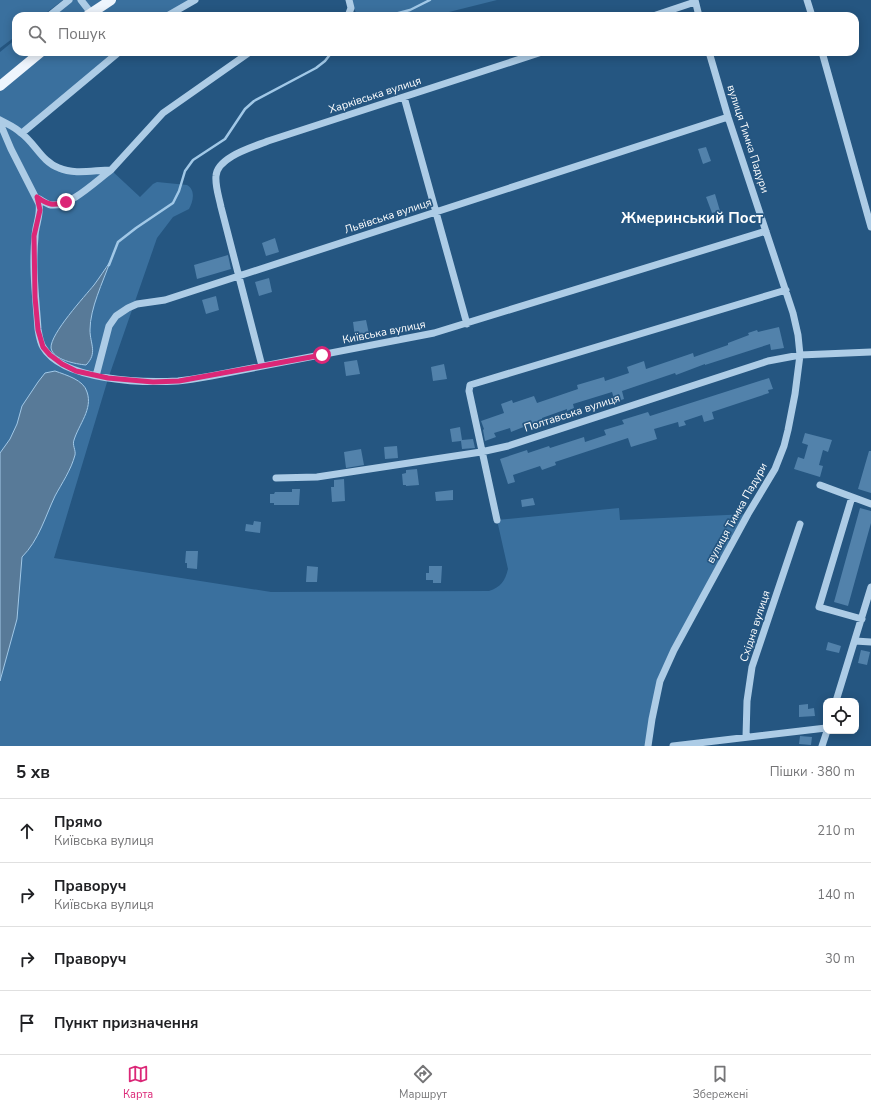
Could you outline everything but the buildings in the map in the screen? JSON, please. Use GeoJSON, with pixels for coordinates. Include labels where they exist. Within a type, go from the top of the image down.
{"type":"FeatureCollection","features":[{"type":"Feature","properties":{"kind":"main road"},"geometry":{"type":"LineString","coordinates":[[92,12],[110,0]]}},
{"type":"Feature","properties":{"kind":"main road"},"geometry":{"type":"LineString","coordinates":[[0,86],[36,56]]}},
{"type":"Feature","properties":{"kind":"street"},"geometry":{"type":"LineString","coordinates":[[54,12],[69,0]]}},
{"type":"Feature","properties":{"kind":"street"},"geometry":{"type":"LineString","coordinates":[[81,0],[88,12]]}},
{"type":"Feature","properties":{"kind":"street"},"geometry":{"type":"LineString","coordinates":[[174,12],[195,0]]}},
{"type":"Feature","properties":{"kind":"street"},"geometry":{"type":"LineString","coordinates":[[349,0],[351,8],[350,12]]}},
{"type":"Feature","properties":{"kind":"street"},"geometry":{"type":"LineString","coordinates":[[807,0],[811,12]]}},
{"type":"Feature","properties":{"kind":"street"},"geometry":{"type":"LineString","coordinates":[[664,12],[695,1],[698,12]]}},
{"type":"Feature","properties":{"kind":"street"},"geometry":{"type":"LineString","coordinates":[[22,133],[115,56]]}},
{"type":"Feature","properties":{"kind":"street"},"geometry":{"type":"LineString","coordinates":[[0,122],[11,149],[37,197],[52,205],[66,202],[74,198],[111,170],[163,113],[244,56]]}},
{"type":"Feature","properties":{"kind":"street","name":"Харківська вулиця"},"geometry":{"type":"LineString","coordinates":[[239,276],[217,187],[216,175],[218,167],[233,156],[268,141],[529,56]]}},
{"type":"Feature","properties":{"kind":"street","name":"вулиця Тимка Падури"},"geometry":{"type":"LineString","coordinates":[[648,746],[657,694],[664,670],[745,521],[775,470],[788,430],[796,394],[800,355],[796,324],[786,290],[728,117],[710,56]]}},
{"type":"Feature","properties":{"kind":"street"},"geometry":{"type":"LineString","coordinates":[[823,56],[871,227]]}},
{"type":"Feature","properties":{"kind":"street"},"geometry":{"type":"LineString","coordinates":[[404,96],[467,324]]}},
{"type":"Feature","properties":{"kind":"street","name":"Львівська вулиця"},"geometry":{"type":"LineString","coordinates":[[96,376],[109,326],[116,316],[137,304],[165,300],[728,117]]}},
{"type":"Feature","properties":{"kind":"street"},"geometry":{"type":"LineString","coordinates":[[0,122],[9,124],[22,133],[44,158],[60,169],[73,171],[111,170]]}},
{"type":"Feature","properties":{"kind":"street","name":"Київська вулиця"},"geometry":{"type":"LineString","coordinates":[[37,197],[40,210],[34,236],[34,264],[38,330],[43,347],[50,355],[62,364],[76,371],[108,378],[153,382],[179,381],[434,333],[766,231]]}},
{"type":"Feature","properties":{"kind":"street"},"geometry":{"type":"LineString","coordinates":[[239,276],[262,366]]}},
{"type":"Feature","properties":{"kind":"street"},"geometry":{"type":"LineString","coordinates":[[497,520],[481,452],[469,391],[470,386],[786,290]]}},
{"type":"Feature","properties":{"kind":"street","name":"Полтавська вулиця"},"geometry":{"type":"LineString","coordinates":[[276,478],[316,476],[481,452],[508,446],[755,364],[800,355],[871,352]]}},
{"type":"Feature","properties":{"kind":"street"},"geometry":{"type":"LineString","coordinates":[[820,485],[871,504]]}},
{"type":"Feature","properties":{"kind":"street"},"geometry":{"type":"LineString","coordinates":[[852,497],[819,607],[862,619]]}},
{"type":"Feature","properties":{"kind":"street","name":"Східна вулиця"},"geometry":{"type":"LineString","coordinates":[[746,737],[746,701],[752,667],[800,524]]}},
{"type":"Feature","properties":{"kind":"street"},"geometry":{"type":"LineString","coordinates":[[837,698],[871,587]]}},
{"type":"Feature","properties":{"kind":"street"},"geometry":{"type":"LineString","coordinates":[[855,642],[871,642]]}},
{"type":"Feature","properties":{"kind":"street"},"geometry":{"type":"LineString","coordinates":[[673,746],[746,737],[823,730]]}},
{"type":"Feature","properties":{"kind":"street"},"geometry":{"type":"LineString","coordinates":[[822,746],[825,734]]}},
{"type":"Feature","properties":{"kind":"shaded area"},"geometry":{"type":"Polygon","coordinates":[[[0,0],[63,0],[47,12],[12,12],[12,39],[0,48],[0,0]]]}},
{"type":"Feature","properties":{"kind":"shaded area"},"geometry":{"type":"Polygon","coordinates":[[[66,0],[195,0],[174,12],[51,12],[66,0]]]}},
{"type":"Feature","properties":{"kind":"shaded area"},"geometry":{"type":"Polygon","coordinates":[[[349,0],[497,0],[449,12],[356,12],[349,0]]]}},
{"type":"Feature","properties":{"kind":"shaded area"},"geometry":{"type":"Polygon","coordinates":[[[12,42],[12,56],[114,56],[22,133],[60,169],[111,170],[140,197],[157,182],[187,185],[193,193],[192,203],[189,209],[173,217],[157,238],[108,379],[54,558],[271,592],[489,591],[497,588],[502,583],[508,569],[497,520],[619,508],[620,520],[748,514],[664,670],[648,746],[0,746],[0,52],[12,42]]]}},
{"type":"Feature","properties":{"kind":"shaded area"},"geometry":{"type":"Polygon","coordinates":[[[110,262],[97,295],[92,313],[90,335],[93,352],[90,361],[86,365],[66,361],[56,356],[51,348],[56,334],[110,262]]]}},
{"type":"Feature","properties":{"kind":"shaded area"},"geometry":{"type":"Polygon","coordinates":[[[55,371],[74,378],[82,384],[87,392],[87,410],[74,440],[73,444],[75,455],[71,466],[55,496],[37,536],[22,557],[17,619],[0,681],[0,453],[10,439],[17,424],[22,406],[38,382],[45,373],[55,371]]]}},
{"type":"Feature","properties":{"kind":"waterway"},"geometry":{"type":"LineString","coordinates":[[402,12],[410,10],[430,0]]}},
{"type":"Feature","properties":{"kind":"waterway"},"geometry":{"type":"LineString","coordinates":[[109,265],[118,242],[173,203],[179,191],[185,171],[193,160],[225,139],[245,109],[254,101],[316,68],[329,56]]}},
{"type":"Feature","properties":{"kind":"district","name":"Жмеринський Пост"},"geometry":{"type":"Point","coordinates":[692,218]}},
{"type":"Feature","properties":{"kind":"route"},"geometry":{"type":"LineString","coordinates":[[66,202],[58,205],[52,205],[37,197],[40,210],[34,236],[35,297],[38,330],[43,347],[50,355],[62,364],[76,371],[108,378],[153,382],[179,381],[211,376],[322,355]]}}]}
